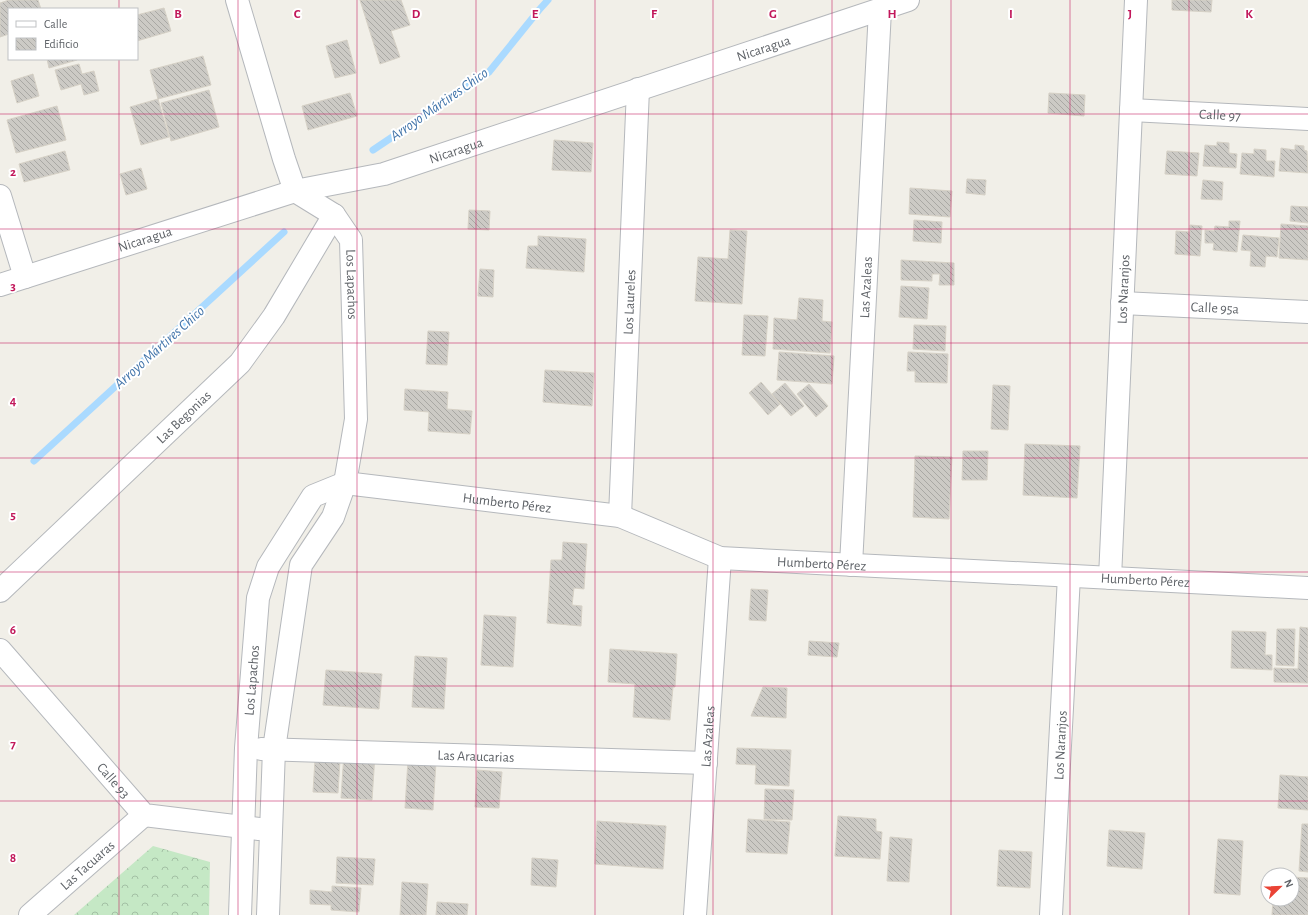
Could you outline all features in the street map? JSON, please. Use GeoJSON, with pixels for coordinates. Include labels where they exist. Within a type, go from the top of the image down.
{"type":"FeatureCollection","features":[{"type":"Feature","properties":{"kind":"street"},"geometry":{"type":"LineString","coordinates":[[237,0],[284,159],[295,191]]}},
{"type":"Feature","properties":{"kind":"street","name":"Nicaragua"},"geometry":{"type":"LineString","coordinates":[[0,285],[295,191],[384,174],[908,0]]}},
{"type":"Feature","properties":{"kind":"street","name":"Los Naranjos"},"geometry":{"type":"LineString","coordinates":[[1110,578],[1136,0]]}},
{"type":"Feature","properties":{"kind":"street","name":"Las Azaleas"},"geometry":{"type":"LineString","coordinates":[[851,564],[880,10]]}},
{"type":"Feature","properties":{"kind":"street","name":"Los Laureles"},"geometry":{"type":"LineString","coordinates":[[620,516],[638,89]]}},
{"type":"Feature","properties":{"kind":"street","name":"Calle 97"},"geometry":{"type":"LineString","coordinates":[[1131,110],[1308,118]]}},
{"type":"Feature","properties":{"kind":"street","name":"Los Lapachos"},"geometry":{"type":"LineString","coordinates":[[268,915],[274,749],[301,565],[333,516],[345,482],[356,419],[351,240],[334,215],[295,191]]}},
{"type":"Feature","properties":{"kind":"street"},"geometry":{"type":"LineString","coordinates":[[0,196],[24,277]]}},
{"type":"Feature","properties":{"kind":"street","name":"Las Begonias"},"geometry":{"type":"LineString","coordinates":[[0,592],[240,363],[274,316],[334,215]]}},
{"type":"Feature","properties":{"kind":"street","name":"Calle 95a"},"geometry":{"type":"LineString","coordinates":[[1122,303],[1308,312]]}},
{"type":"Feature","properties":{"kind":"street","name":"Los Lapachos"},"geometry":{"type":"LineString","coordinates":[[240,915],[246,748],[258,598],[268,567],[313,496],[345,482]]}},
{"type":"Feature","properties":{"kind":"street","name":"Humberto Pérez"},"geometry":{"type":"LineString","coordinates":[[345,482],[620,516],[720,558],[1308,588]]}},
{"type":"Feature","properties":{"kind":"street","name":"Las Azaleas"},"geometry":{"type":"LineString","coordinates":[[695,915],[720,558]]}},
{"type":"Feature","properties":{"kind":"street","name":"Los Naranjos"},"geometry":{"type":"LineString","coordinates":[[1051,915],[1069,576]]}},
{"type":"Feature","properties":{"kind":"street","name":"Calle 93"},"geometry":{"type":"LineString","coordinates":[[0,650],[144,815]]}},
{"type":"Feature","properties":{"kind":"street","name":"Las Araucarias"},"geometry":{"type":"LineString","coordinates":[[246,748],[706,764]]}},
{"type":"Feature","properties":{"kind":"street"},"geometry":{"type":"LineString","coordinates":[[144,815],[271,830]]}},
{"type":"Feature","properties":{"kind":"street","name":"Las Tacuaras"},"geometry":{"type":"LineString","coordinates":[[30,915],[144,815]]}},
{"type":"Feature","properties":{"kind":"green space"},"geometry":{"type":"Polygon","coordinates":[[[153,846],[210,862],[209,915],[74,915],[153,846]]]}},
{"type":"Feature","properties":{"kind":"building"},"geometry":{"type":"Polygon","coordinates":[[[9,0],[38,0],[41,8],[8,8],[8,34],[0,37],[0,3],[9,0]]]}},
{"type":"Feature","properties":{"kind":"building"},"geometry":{"type":"Polygon","coordinates":[[[360,0],[401,0],[410,25],[391,31],[400,57],[380,64],[360,0]]]}},
{"type":"Feature","properties":{"kind":"building"},"geometry":{"type":"Polygon","coordinates":[[[1172,0],[1212,0],[1211,12],[1172,10],[1172,0]]]}},
{"type":"Feature","properties":{"kind":"building"},"geometry":{"type":"Polygon","coordinates":[[[164,8],[171,31],[138,41],[138,15],[164,8]]]}},
{"type":"Feature","properties":{"kind":"building"},"geometry":{"type":"Polygon","coordinates":[[[347,40],[356,73],[335,78],[326,46],[347,40]]]}},
{"type":"Feature","properties":{"kind":"building"},"geometry":{"type":"Polygon","coordinates":[[[203,56],[211,85],[158,99],[150,70],[203,56]]]}},
{"type":"Feature","properties":{"kind":"building"},"geometry":{"type":"Polygon","coordinates":[[[47,60],[77,60],[49,68],[47,60]]]}},
{"type":"Feature","properties":{"kind":"building"},"geometry":{"type":"Polygon","coordinates":[[[79,64],[82,74],[94,71],[99,91],[84,95],[81,84],[61,90],[55,70],[79,64]]]}},
{"type":"Feature","properties":{"kind":"building"},"geometry":{"type":"Polygon","coordinates":[[[33,74],[39,96],[17,103],[11,81],[33,74]]]}},
{"type":"Feature","properties":{"kind":"building"},"geometry":{"type":"Polygon","coordinates":[[[209,90],[219,127],[171,141],[161,103],[209,90]]]}},
{"type":"Feature","properties":{"kind":"building"},"geometry":{"type":"Polygon","coordinates":[[[350,93],[357,116],[308,130],[302,106],[350,93]]]}},
{"type":"Feature","properties":{"kind":"building"},"geometry":{"type":"Polygon","coordinates":[[[1049,93],[1085,95],[1084,116],[1048,113],[1049,93]]]}},
{"type":"Feature","properties":{"kind":"building"},"geometry":{"type":"Polygon","coordinates":[[[158,99],[169,137],[141,145],[130,107],[158,99]]]}},
{"type":"Feature","properties":{"kind":"building"},"geometry":{"type":"Polygon","coordinates":[[[57,106],[66,140],[16,153],[7,120],[57,106]]]}},
{"type":"Feature","properties":{"kind":"building"},"geometry":{"type":"Polygon","coordinates":[[[554,140],[593,143],[591,172],[552,170],[554,140]]]}},
{"type":"Feature","properties":{"kind":"building"},"geometry":{"type":"Polygon","coordinates":[[[1217,142],[1229,143],[1229,153],[1237,154],[1236,168],[1203,166],[1205,145],[1217,146],[1217,142]]]}},
{"type":"Feature","properties":{"kind":"building"},"geometry":{"type":"Polygon","coordinates":[[[1295,145],[1304,146],[1304,150],[1307,151],[1308,173],[1279,171],[1281,148],[1295,150],[1295,145]]]}},
{"type":"Feature","properties":{"kind":"building"},"geometry":{"type":"Polygon","coordinates":[[[1254,149],[1266,150],[1266,161],[1275,161],[1274,177],[1240,174],[1242,153],[1254,154],[1254,149]]]}},
{"type":"Feature","properties":{"kind":"building"},"geometry":{"type":"Polygon","coordinates":[[[65,151],[70,170],[24,182],[19,164],[65,151]]]}},
{"type":"Feature","properties":{"kind":"building"},"geometry":{"type":"Polygon","coordinates":[[[1167,151],[1199,153],[1197,176],[1165,174],[1167,151]]]}},
{"type":"Feature","properties":{"kind":"building"},"geometry":{"type":"Polygon","coordinates":[[[141,168],[147,189],[126,195],[120,174],[141,168]]]}},
{"type":"Feature","properties":{"kind":"building"},"geometry":{"type":"Polygon","coordinates":[[[967,179],[986,180],[985,195],[966,193],[967,179]]]}},
{"type":"Feature","properties":{"kind":"building"},"geometry":{"type":"Polygon","coordinates":[[[1203,180],[1223,182],[1222,200],[1201,199],[1203,180]]]}},
{"type":"Feature","properties":{"kind":"building"},"geometry":{"type":"Polygon","coordinates":[[[910,188],[952,191],[950,217],[909,214],[910,188]]]}},
{"type":"Feature","properties":{"kind":"building"},"geometry":{"type":"Polygon","coordinates":[[[1291,206],[1308,207],[1308,223],[1290,221],[1291,206]]]}},
{"type":"Feature","properties":{"kind":"building"},"geometry":{"type":"Polygon","coordinates":[[[469,210],[490,211],[489,230],[468,229],[469,210]]]}},
{"type":"Feature","properties":{"kind":"building"},"geometry":{"type":"Polygon","coordinates":[[[914,220],[942,222],[941,243],[913,241],[914,220]]]}},
{"type":"Feature","properties":{"kind":"building"},"geometry":{"type":"Polygon","coordinates":[[[1229,221],[1240,221],[1237,252],[1213,250],[1214,243],[1205,243],[1205,230],[1214,231],[1215,226],[1229,227],[1229,221]]]}},
{"type":"Feature","properties":{"kind":"building"},"geometry":{"type":"Polygon","coordinates":[[[1281,224],[1308,226],[1308,260],[1279,258],[1281,224]]]}},
{"type":"Feature","properties":{"kind":"building"},"geometry":{"type":"Polygon","coordinates":[[[1190,225],[1202,226],[1200,256],[1175,254],[1176,231],[1190,232],[1190,225]]]}},
{"type":"Feature","properties":{"kind":"building"},"geometry":{"type":"Polygon","coordinates":[[[730,230],[747,231],[742,304],[695,301],[698,257],[728,259],[730,230]]]}},
{"type":"Feature","properties":{"kind":"building"},"geometry":{"type":"Polygon","coordinates":[[[1243,235],[1279,238],[1277,257],[1266,256],[1265,267],[1250,266],[1251,251],[1241,250],[1243,235]]]}},
{"type":"Feature","properties":{"kind":"building"},"geometry":{"type":"Polygon","coordinates":[[[538,236],[586,239],[584,272],[526,268],[528,246],[538,246],[538,236]]]}},
{"type":"Feature","properties":{"kind":"building"},"geometry":{"type":"Polygon","coordinates":[[[901,260],[954,263],[954,285],[939,285],[940,274],[932,274],[932,281],[901,280],[901,260]]]}},
{"type":"Feature","properties":{"kind":"building"},"geometry":{"type":"Polygon","coordinates":[[[480,269],[494,270],[493,297],[478,296],[480,269]]]}},
{"type":"Feature","properties":{"kind":"building"},"geometry":{"type":"Polygon","coordinates":[[[901,286],[929,288],[927,319],[899,317],[901,286]]]}},
{"type":"Feature","properties":{"kind":"building"},"geometry":{"type":"Polygon","coordinates":[[[799,298],[823,300],[822,321],[832,322],[830,353],[773,349],[774,318],[797,320],[799,298]]]}},
{"type":"Feature","properties":{"kind":"building"},"geometry":{"type":"Polygon","coordinates":[[[744,315],[768,316],[765,356],[742,355],[744,315]]]}},
{"type":"Feature","properties":{"kind":"building"},"geometry":{"type":"Polygon","coordinates":[[[914,325],[946,326],[945,351],[913,349],[914,325]]]}},
{"type":"Feature","properties":{"kind":"building"},"geometry":{"type":"Polygon","coordinates":[[[428,331],[449,332],[447,365],[426,364],[428,331]]]}},
{"type":"Feature","properties":{"kind":"building"},"geometry":{"type":"Polygon","coordinates":[[[779,352],[834,356],[832,384],[777,380],[779,352]]]}},
{"type":"Feature","properties":{"kind":"building"},"geometry":{"type":"Polygon","coordinates":[[[908,352],[948,354],[947,383],[915,382],[915,371],[907,371],[908,352]]]}},
{"type":"Feature","properties":{"kind":"building"},"geometry":{"type":"Polygon","coordinates":[[[545,370],[594,373],[592,406],[543,402],[545,370]]]}},
{"type":"Feature","properties":{"kind":"building"},"geometry":{"type":"Polygon","coordinates":[[[761,382],[780,404],[768,415],[749,393],[761,382]]]}},
{"type":"Feature","properties":{"kind":"building"},"geometry":{"type":"Polygon","coordinates":[[[785,383],[804,406],[791,416],[772,394],[785,383]]]}},
{"type":"Feature","properties":{"kind":"building"},"geometry":{"type":"Polygon","coordinates":[[[809,384],[828,406],[816,417],[797,394],[809,384]]]}},
{"type":"Feature","properties":{"kind":"building"},"geometry":{"type":"Polygon","coordinates":[[[993,385],[1010,386],[1008,430],[991,429],[993,385]]]}},
{"type":"Feature","properties":{"kind":"building"},"geometry":{"type":"Polygon","coordinates":[[[405,389],[448,392],[447,409],[472,411],[470,434],[428,431],[429,412],[404,410],[405,389]]]}},
{"type":"Feature","properties":{"kind":"building"},"geometry":{"type":"Polygon","coordinates":[[[1025,444],[1080,446],[1077,498],[1023,495],[1025,444]]]}},
{"type":"Feature","properties":{"kind":"building"},"geometry":{"type":"Polygon","coordinates":[[[963,451],[988,451],[987,480],[962,480],[963,451]]]}},
{"type":"Feature","properties":{"kind":"building"},"geometry":{"type":"Polygon","coordinates":[[[915,456],[952,457],[949,519],[913,517],[915,456]]]}},
{"type":"Feature","properties":{"kind":"building"},"geometry":{"type":"Polygon","coordinates":[[[563,542],[587,544],[584,589],[574,588],[572,605],[582,606],[581,626],[547,623],[551,560],[562,560],[563,542]]]}},
{"type":"Feature","properties":{"kind":"building"},"geometry":{"type":"Polygon","coordinates":[[[751,589],[768,590],[766,621],[749,620],[751,589]]]}},
{"type":"Feature","properties":{"kind":"building"},"geometry":{"type":"Polygon","coordinates":[[[484,615],[516,617],[513,667],[481,665],[484,615]]]}},
{"type":"Feature","properties":{"kind":"building"},"geometry":{"type":"Polygon","coordinates":[[[1300,627],[1308,628],[1308,683],[1274,682],[1274,668],[1298,669],[1300,627]]]}},
{"type":"Feature","properties":{"kind":"building"},"geometry":{"type":"Polygon","coordinates":[[[1277,629],[1295,629],[1294,666],[1276,665],[1277,629]]]}},
{"type":"Feature","properties":{"kind":"building"},"geometry":{"type":"Polygon","coordinates":[[[1232,631],[1266,632],[1265,655],[1272,655],[1272,670],[1231,668],[1232,631]]]}},
{"type":"Feature","properties":{"kind":"building"},"geometry":{"type":"Polygon","coordinates":[[[809,641],[839,643],[837,657],[808,655],[809,641]]]}},
{"type":"Feature","properties":{"kind":"building"},"geometry":{"type":"Polygon","coordinates":[[[610,649],[677,654],[675,687],[673,687],[670,720],[633,717],[635,684],[608,682],[610,649]]]}},
{"type":"Feature","properties":{"kind":"building"},"geometry":{"type":"Polygon","coordinates":[[[415,656],[447,658],[444,709],[412,707],[415,656]]]}},
{"type":"Feature","properties":{"kind":"building"},"geometry":{"type":"Polygon","coordinates":[[[326,670],[382,674],[379,709],[323,705],[326,670]]]}},
{"type":"Feature","properties":{"kind":"building"},"geometry":{"type":"Polygon","coordinates":[[[763,687],[787,688],[786,718],[751,716],[763,687]]]}},
{"type":"Feature","properties":{"kind":"building"},"geometry":{"type":"Polygon","coordinates":[[[737,748],[791,750],[789,786],[755,784],[756,765],[736,764],[737,748]]]}},
{"type":"Feature","properties":{"kind":"building"},"geometry":{"type":"Polygon","coordinates":[[[344,753],[375,755],[372,800],[341,798],[344,753]]]}},
{"type":"Feature","properties":{"kind":"building"},"geometry":{"type":"Polygon","coordinates":[[[315,759],[340,760],[338,793],[313,792],[315,759]]]}},
{"type":"Feature","properties":{"kind":"building"},"geometry":{"type":"Polygon","coordinates":[[[408,760],[436,762],[433,810],[405,808],[408,760]]]}},
{"type":"Feature","properties":{"kind":"building"},"geometry":{"type":"Polygon","coordinates":[[[477,770],[502,772],[499,808],[475,807],[477,770]]]}},
{"type":"Feature","properties":{"kind":"building"},"geometry":{"type":"Polygon","coordinates":[[[1280,775],[1308,777],[1308,810],[1278,808],[1280,775]]]}},
{"type":"Feature","properties":{"kind":"building"},"geometry":{"type":"Polygon","coordinates":[[[765,789],[794,790],[792,820],[764,819],[765,789]]]}},
{"type":"Feature","properties":{"kind":"building"},"geometry":{"type":"Polygon","coordinates":[[[838,816],[876,819],[876,831],[882,832],[880,859],[835,856],[838,816]]]}},
{"type":"Feature","properties":{"kind":"building"},"geometry":{"type":"Polygon","coordinates":[[[748,819],[790,822],[787,854],[746,852],[748,819]]]}},
{"type":"Feature","properties":{"kind":"building"},"geometry":{"type":"Polygon","coordinates":[[[597,821],[666,826],[663,869],[595,864],[597,821]]]}},
{"type":"Feature","properties":{"kind":"building"},"geometry":{"type":"Polygon","coordinates":[[[1302,824],[1308,824],[1308,872],[1300,871],[1302,824]]]}},
{"type":"Feature","properties":{"kind":"building"},"geometry":{"type":"Polygon","coordinates":[[[1109,830],[1145,833],[1142,869],[1107,866],[1109,830]]]}},
{"type":"Feature","properties":{"kind":"building"},"geometry":{"type":"Polygon","coordinates":[[[890,837],[912,839],[909,882],[887,881],[890,837]]]}},
{"type":"Feature","properties":{"kind":"building"},"geometry":{"type":"Polygon","coordinates":[[[1218,839],[1243,841],[1240,895],[1214,893],[1218,839]]]}},
{"type":"Feature","properties":{"kind":"building"},"geometry":{"type":"Polygon","coordinates":[[[999,850],[1032,852],[1030,888],[997,886],[999,850]]]}},
{"type":"Feature","properties":{"kind":"building"},"geometry":{"type":"Polygon","coordinates":[[[337,857],[375,859],[373,885],[336,883],[337,857]]]}},
{"type":"Feature","properties":{"kind":"building"},"geometry":{"type":"Polygon","coordinates":[[[532,858],[558,860],[556,887],[531,885],[532,858]]]}},
{"type":"Feature","properties":{"kind":"building"},"geometry":{"type":"Polygon","coordinates":[[[1300,878],[1308,878],[1308,915],[1272,915],[1272,907],[1300,907],[1300,878]]]}},
{"type":"Feature","properties":{"kind":"building"},"geometry":{"type":"Polygon","coordinates":[[[402,882],[428,884],[426,915],[400,915],[402,882]]]}},
{"type":"Feature","properties":{"kind":"building"},"geometry":{"type":"Polygon","coordinates":[[[332,886],[361,888],[359,912],[331,910],[331,905],[310,904],[310,890],[332,892],[332,886]]]}},
{"type":"Feature","properties":{"kind":"building"},"geometry":{"type":"Polygon","coordinates":[[[437,902],[468,904],[467,915],[436,915],[437,902]]]}},
{"type":"Feature","properties":{"kind":"waterway","name":"Arroyo Mártires Chico"},"geometry":{"type":"LineString","coordinates":[[373,150],[489,72],[548,0]]}},
{"type":"Feature","properties":{"kind":"waterway","name":"Arroyo Mártires Chico"},"geometry":{"type":"LineString","coordinates":[[34,461],[284,232]]}}]}
